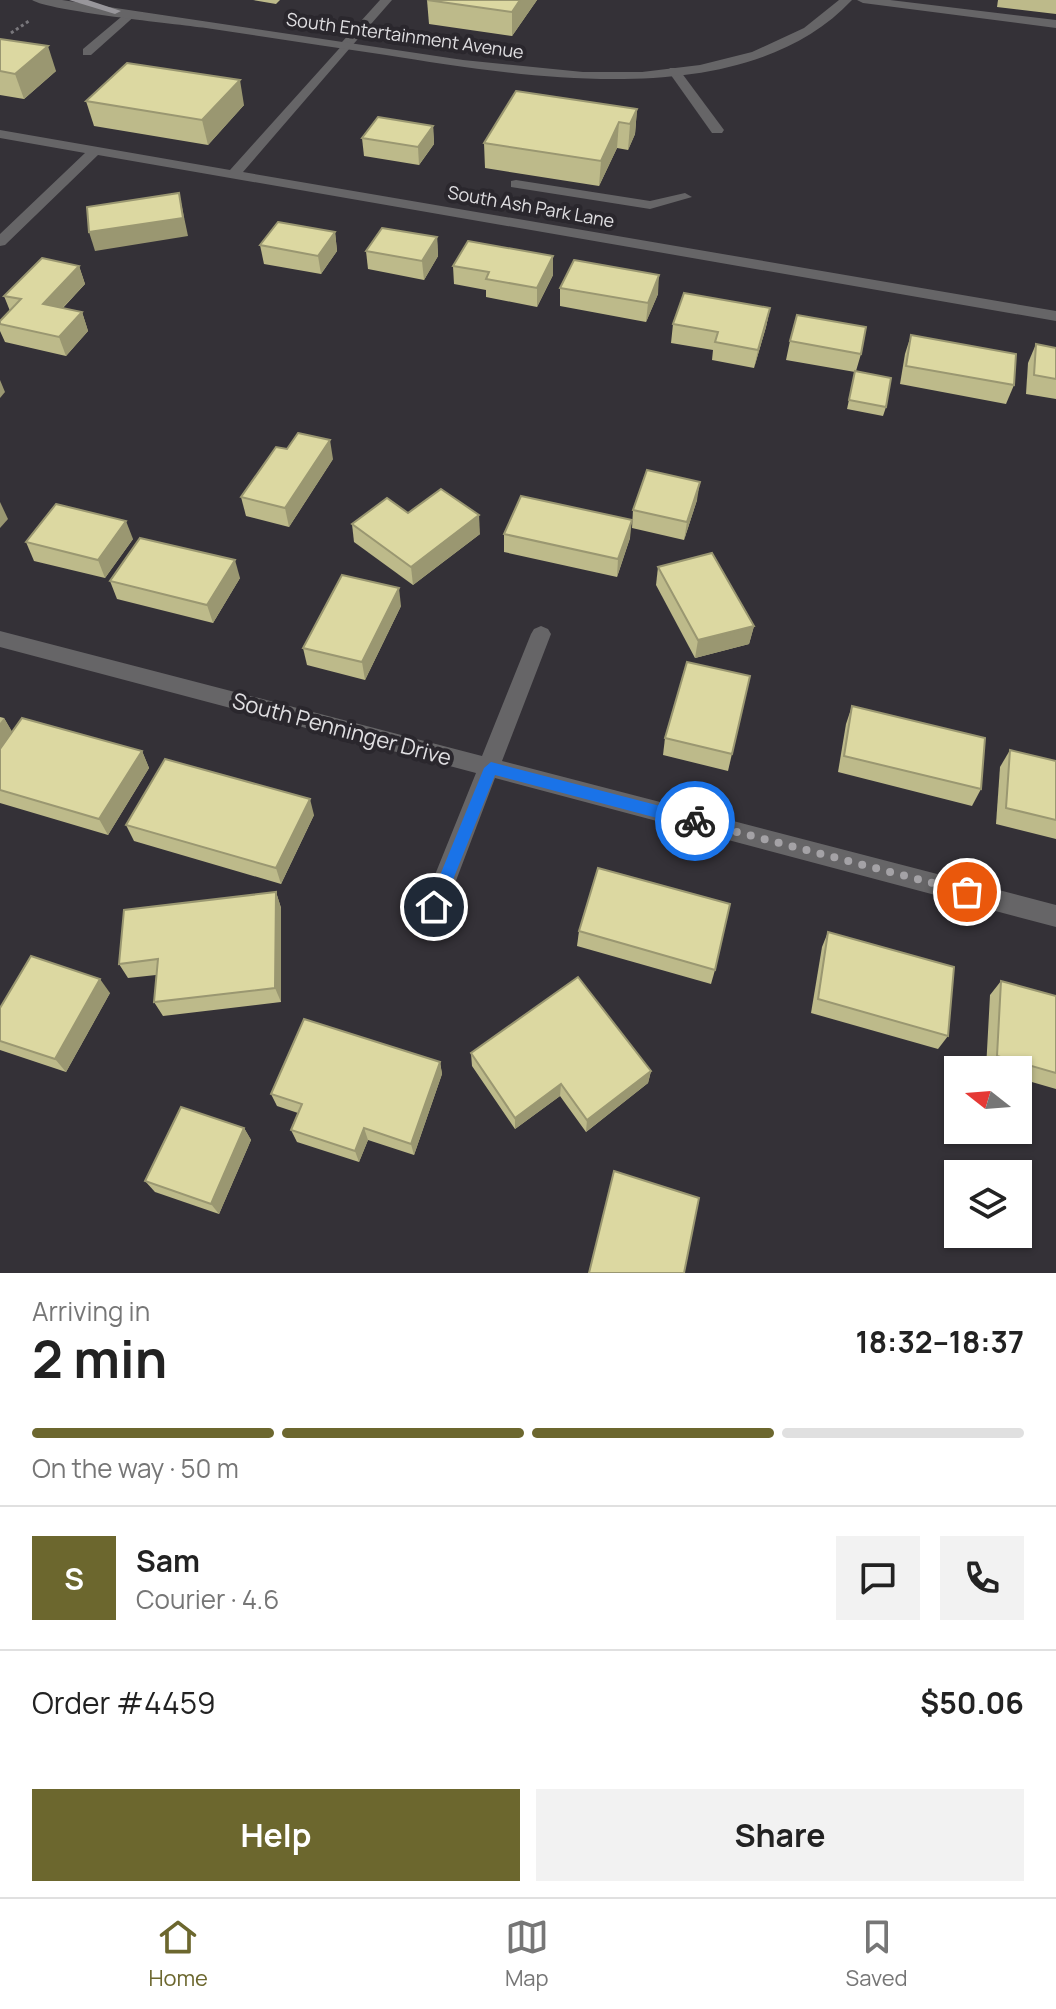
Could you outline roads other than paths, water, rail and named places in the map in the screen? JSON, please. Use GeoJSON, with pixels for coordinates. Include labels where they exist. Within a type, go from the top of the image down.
{"type":"FeatureCollection","features":[{"type":"Feature","properties":{"kind":"main road"},"geometry":{"type":"LineString","coordinates":[[75,0],[115,11]]}},
{"type":"Feature","properties":{"kind":"street","name":"South Entertainment Avenue"},"geometry":{"type":"LineString","coordinates":[[38,0],[541,73],[604,76],[713,65],[772,48],[811,29],[846,0]]}},
{"type":"Feature","properties":{"kind":"street"},"geometry":{"type":"LineString","coordinates":[[233,175],[386,0]]}},
{"type":"Feature","properties":{"kind":"street"},"geometry":{"type":"LineString","coordinates":[[863,0],[1056,24]]}},
{"type":"Feature","properties":{"kind":"street"},"geometry":{"type":"LineString","coordinates":[[87,52],[131,14]]}},
{"type":"Feature","properties":{"kind":"street"},"geometry":{"type":"LineString","coordinates":[[674,71],[717,130]]}},
{"type":"Feature","properties":{"kind":"street","name":"South Ash Park Lane"},"geometry":{"type":"LineString","coordinates":[[0,134],[1056,316]]}},
{"type":"Feature","properties":{"kind":"street"},"geometry":{"type":"LineString","coordinates":[[0,242],[94,151]]}},
{"type":"Feature","properties":{"kind":"street"},"geometry":{"type":"LineString","coordinates":[[516,184],[650,205],[685,197]]}},
{"type":"Feature","properties":{"kind":"street"},"geometry":{"type":"LineString","coordinates":[[434,907],[541,634]]}},
{"type":"Feature","properties":{"kind":"street","name":"South Penninger Drive"},"geometry":{"type":"LineString","coordinates":[[0,639],[1056,916]]}}]}
